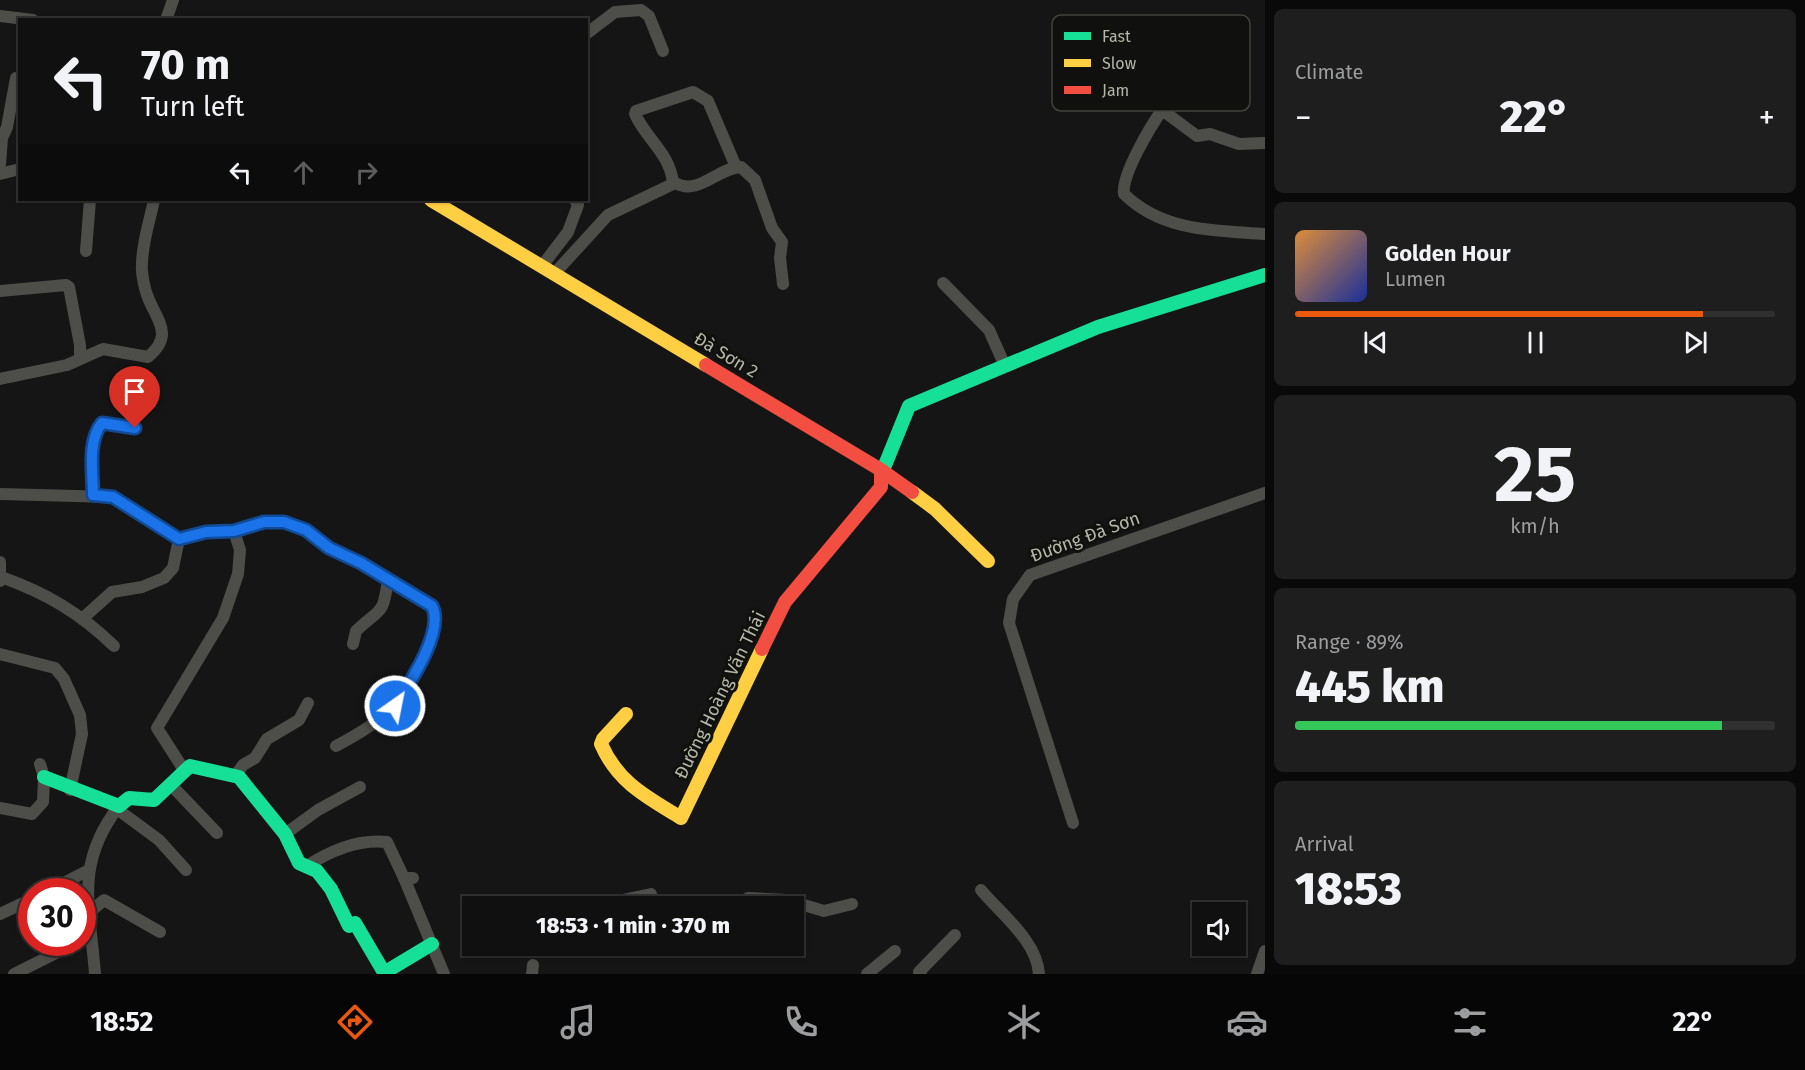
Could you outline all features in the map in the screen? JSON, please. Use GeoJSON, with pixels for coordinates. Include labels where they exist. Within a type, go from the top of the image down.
{"type":"FeatureCollection","features":[{"type":"Feature","properties":{"kind":"street"},"geometry":{"type":"LineString","coordinates":[[167,18],[173,0]]}},
{"type":"Feature","properties":{"kind":"street"},"geometry":{"type":"LineString","coordinates":[[588,32],[615,12],[641,10],[648,15],[663,51]]}},
{"type":"Feature","properties":{"kind":"street"},"geometry":{"type":"LineString","coordinates":[[0,16],[18,18]]}},
{"type":"Feature","properties":{"kind":"street"},"geometry":{"type":"LineString","coordinates":[[16,78],[7,127],[2,138],[1,169],[18,169]]}},
{"type":"Feature","properties":{"kind":"street"},"geometry":{"type":"LineString","coordinates":[[674,183],[670,166],[660,148],[635,114],[636,111],[693,92],[708,101],[736,167]]}},
{"type":"Feature","properties":{"kind":"street"},"geometry":{"type":"LineString","coordinates":[[1161,111],[1138,149],[1124,185],[1124,194],[1154,214],[1178,226],[1265,234]]}},
{"type":"Feature","properties":{"kind":"street"},"geometry":{"type":"LineString","coordinates":[[1163,111],[1197,136],[1210,134],[1239,144],[1265,143]]}},
{"type":"Feature","properties":{"kind":"street"},"geometry":{"type":"LineString","coordinates":[[548,270],[608,215],[674,183],[694,186],[736,167],[746,169],[755,180],[772,228],[782,242],[780,258],[783,284]]}},
{"type":"Feature","properties":{"kind":"street"},"geometry":{"type":"LineString","coordinates":[[86,252],[90,201]]}},
{"type":"Feature","properties":{"kind":"street"},"geometry":{"type":"LineString","coordinates":[[0,379],[18,377],[80,359],[103,349],[148,357],[158,349],[162,338],[161,321],[148,299],[141,265],[154,201]]}},
{"type":"Feature","properties":{"kind":"street","name":"Đà Sơn 2"},"geometry":{"type":"LineString","coordinates":[[433,201],[881,470],[934,509],[988,561]]}},
{"type":"Feature","properties":{"kind":"street"},"geometry":{"type":"LineString","coordinates":[[548,270],[568,232],[578,205],[576,201]]}},
{"type":"Feature","properties":{"kind":"street"},"geometry":{"type":"LineString","coordinates":[[881,470],[909,406],[1098,327],[1265,275]]}},
{"type":"Feature","properties":{"kind":"street"},"geometry":{"type":"LineString","coordinates":[[943,283],[989,330],[1005,366]]}},
{"type":"Feature","properties":{"kind":"street"},"geometry":{"type":"LineString","coordinates":[[0,291],[53,288],[66,285],[69,287],[80,345],[80,359]]}},
{"type":"Feature","properties":{"kind":"street"},"geometry":{"type":"LineString","coordinates":[[93,495],[92,455],[96,431],[102,423],[135,428]]}},
{"type":"Feature","properties":{"kind":"street","name":"Đường Hoàng Văn Thái"},"geometry":{"type":"LineString","coordinates":[[626,714],[603,739],[601,744],[604,751],[627,784],[681,818],[785,602],[881,487],[881,470]]}},
{"type":"Feature","properties":{"kind":"street","name":"Đường Đà Sơn"},"geometry":{"type":"LineString","coordinates":[[1073,823],[1009,623],[1013,599],[1030,575],[1265,493]]}},
{"type":"Feature","properties":{"kind":"street"},"geometry":{"type":"LineString","coordinates":[[0,494],[113,497],[179,539],[206,532],[234,531],[264,522],[284,522],[306,530],[329,548],[388,579],[432,606],[436,613],[435,623],[412,678],[395,706],[358,735],[336,746]]}},
{"type":"Feature","properties":{"kind":"street"},"geometry":{"type":"LineString","coordinates":[[184,770],[157,728],[223,618],[238,574],[240,550],[234,531]]}},
{"type":"Feature","properties":{"kind":"street"},"geometry":{"type":"LineString","coordinates":[[82,619],[112,592],[142,587],[164,578],[173,568],[179,539]]}},
{"type":"Feature","properties":{"kind":"street"},"geometry":{"type":"LineString","coordinates":[[0,562],[1,579],[40,591],[82,619],[114,646]]}},
{"type":"Feature","properties":{"kind":"street"},"geometry":{"type":"LineString","coordinates":[[353,644],[356,631],[379,614],[385,600],[388,579]]}},
{"type":"Feature","properties":{"kind":"street"},"geometry":{"type":"LineString","coordinates":[[0,654],[55,668],[64,679],[80,715],[82,734],[70,790]]}},
{"type":"Feature","properties":{"kind":"street"},"geometry":{"type":"LineString","coordinates":[[235,776],[243,765],[255,758],[267,739],[299,720],[308,703]]}},
{"type":"Feature","properties":{"kind":"street"},"geometry":{"type":"LineString","coordinates":[[88,878],[87,871],[94,846],[106,823],[118,808],[129,798],[154,800],[172,786],[190,766],[235,776],[285,834],[299,863],[317,872],[331,890],[349,926],[355,923],[385,971],[432,944]]}},
{"type":"Feature","properties":{"kind":"street"},"geometry":{"type":"LineString","coordinates":[[42,770],[70,790],[118,808],[159,840],[186,870]]}},
{"type":"Feature","properties":{"kind":"street"},"geometry":{"type":"LineString","coordinates":[[0,808],[32,814],[43,802],[42,770]]}},
{"type":"Feature","properties":{"kind":"street"},"geometry":{"type":"LineString","coordinates":[[172,786],[192,803],[217,832]]}},
{"type":"Feature","properties":{"kind":"street"},"geometry":{"type":"LineString","coordinates":[[285,834],[318,810],[360,787]]}},
{"type":"Feature","properties":{"kind":"street"},"geometry":{"type":"LineString","coordinates":[[307,866],[328,852],[342,847],[387,842],[409,878],[444,974]]}},
{"type":"Feature","properties":{"kind":"street"},"geometry":{"type":"LineString","coordinates":[[73,878],[87,871]]}},
{"type":"Feature","properties":{"kind":"street"},"geometry":{"type":"LineString","coordinates":[[981,890],[1030,946],[1037,960],[1039,974]]}},
{"type":"Feature","properties":{"kind":"street"},"geometry":{"type":"LineString","coordinates":[[642,896],[651,894]]}},
{"type":"Feature","properties":{"kind":"street"},"geometry":{"type":"LineString","coordinates":[[96,907],[104,900],[160,932]]}},
{"type":"Feature","properties":{"kind":"street"},"geometry":{"type":"LineString","coordinates":[[804,905],[824,911],[852,904]]}},
{"type":"Feature","properties":{"kind":"street"},"geometry":{"type":"LineString","coordinates":[[0,914],[18,906]]}},
{"type":"Feature","properties":{"kind":"street"},"geometry":{"type":"LineString","coordinates":[[921,974],[920,972],[955,935]]}},
{"type":"Feature","properties":{"kind":"street"},"geometry":{"type":"LineString","coordinates":[[867,974],[895,951]]}},
{"type":"Feature","properties":{"kind":"street"},"geometry":{"type":"LineString","coordinates":[[1257,974],[1265,951]]}},
{"type":"Feature","properties":{"kind":"street"},"geometry":{"type":"LineString","coordinates":[[14,974],[50,956]]}},
{"type":"Feature","properties":{"kind":"street"},"geometry":{"type":"LineString","coordinates":[[91,956],[95,974]]}},
{"type":"Feature","properties":{"kind":"traffic: fast"},"geometry":{"type":"LineString","coordinates":[[881,475],[909,406],[1098,327],[1265,275]]}},
{"type":"Feature","properties":{"kind":"traffic: fast"},"geometry":{"type":"LineString","coordinates":[[44,777],[119,806],[129,798],[154,800],[190,766],[239,777],[285,834],[299,863],[317,871],[331,889],[349,926],[355,923],[382,969],[387,971],[432,944]]}},
{"type":"Feature","properties":{"kind":"traffic: slow"},"geometry":{"type":"LineString","coordinates":[[433,201],[706,365]]}},
{"type":"Feature","properties":{"kind":"traffic: slow"},"geometry":{"type":"LineString","coordinates":[[912,492],[935,509],[988,561]]}},
{"type":"Feature","properties":{"kind":"traffic: slow"},"geometry":{"type":"LineString","coordinates":[[626,714],[603,739],[601,744],[608,758],[635,788],[681,818],[762,649]]}},
{"type":"Feature","properties":{"kind":"traffic: jam"},"geometry":{"type":"LineString","coordinates":[[706,365],[881,470],[912,492]]}},
{"type":"Feature","properties":{"kind":"traffic: jam"},"geometry":{"type":"LineString","coordinates":[[762,649],[785,602],[881,487],[881,475]]}},
{"type":"Feature","properties":{"kind":"route"},"geometry":{"type":"LineString","coordinates":[[135,428],[102,423],[96,431],[92,455],[93,495],[113,497],[179,539],[206,532],[234,531],[264,522],[284,522],[306,530],[329,548],[361,563],[432,606],[436,613],[435,623],[426,649],[395,706]]}}]}
